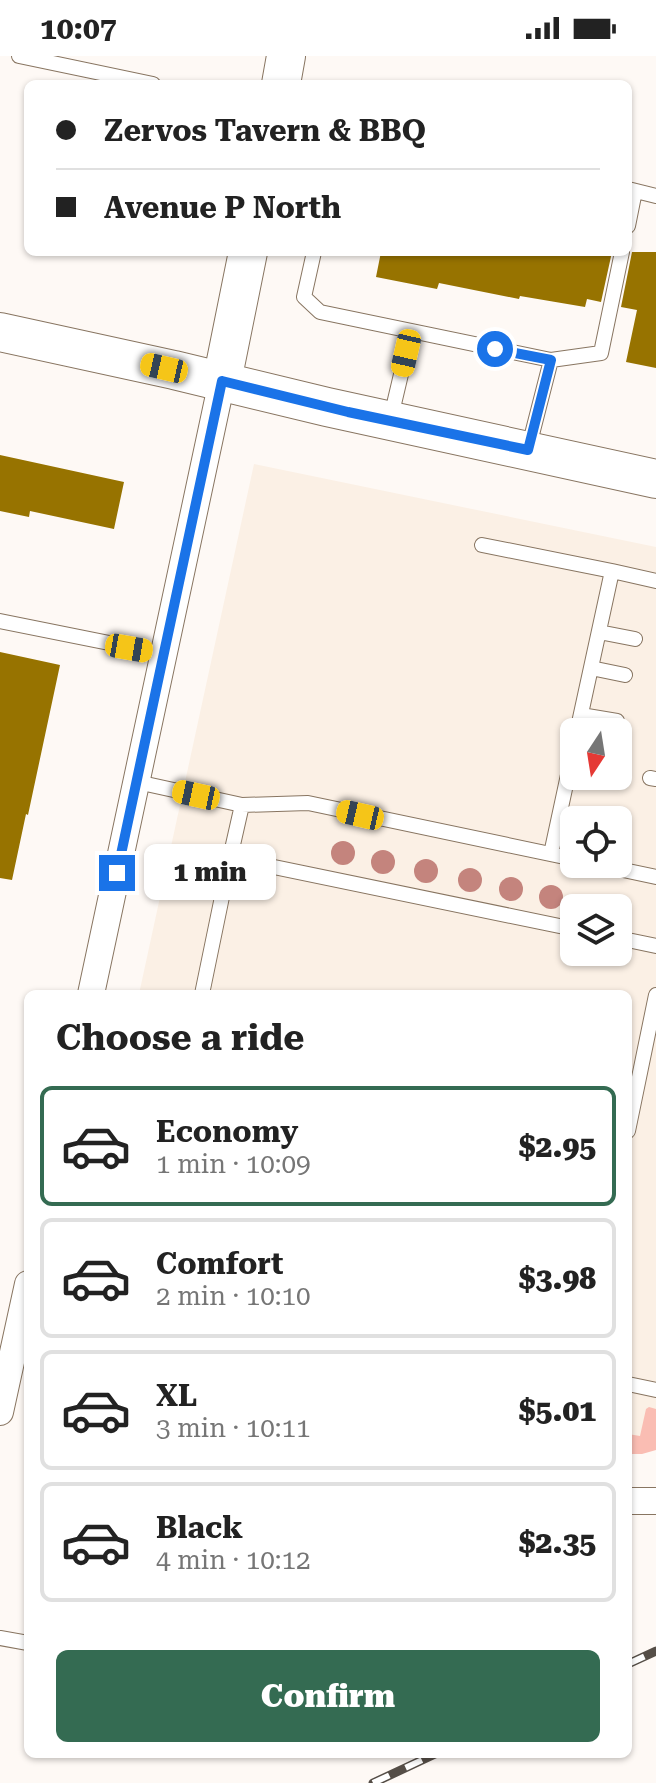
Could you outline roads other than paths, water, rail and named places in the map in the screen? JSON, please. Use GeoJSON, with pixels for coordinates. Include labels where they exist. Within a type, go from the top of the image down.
{"type":"FeatureCollection","features":[{"type":"Feature","properties":{"kind":"main road"},"geometry":{"type":"LineString","coordinates":[[282,80],[286,56]]}},
{"type":"Feature","properties":{"kind":"main road"},"geometry":{"type":"LineString","coordinates":[[222,381],[247,256]]}},
{"type":"Feature","properties":{"kind":"main road"},"geometry":{"type":"LineString","coordinates":[[0,332],[656,479]]}},
{"type":"Feature","properties":{"kind":"street"},"geometry":{"type":"LineString","coordinates":[[92,990],[222,381]]}},
{"type":"Feature","properties":{"kind":"street"},"geometry":{"type":"LineString","coordinates":[[0,1412],[18,1376],[24,1321]]}},
{"type":"Feature","properties":{"kind":"street"},"geometry":{"type":"LineString","coordinates":[[632,1501],[656,1501]]}},
{"type":"Feature","properties":{"kind":"lane"},"geometry":{"type":"LineString","coordinates":[[19,56],[134,80]]}},
{"type":"Feature","properties":{"kind":"lane"},"geometry":{"type":"LineString","coordinates":[[632,190],[656,196]]}},
{"type":"Feature","properties":{"kind":"lane"},"geometry":{"type":"LineString","coordinates":[[313,256],[304,297],[320,312],[551,360],[601,353],[621,256]]}},
{"type":"Feature","properties":{"kind":"lane"},"geometry":{"type":"LineString","coordinates":[[390,421],[411,332]]}},
{"type":"Feature","properties":{"kind":"lane"},"geometry":{"type":"LineString","coordinates":[[528,450],[551,360]]}},
{"type":"Feature","properties":{"kind":"lane"},"geometry":{"type":"LineString","coordinates":[[482,545],[656,581]]}},
{"type":"Feature","properties":{"kind":"lane"},"geometry":{"type":"LineString","coordinates":[[580,718],[612,571]]}},
{"type":"Feature","properties":{"kind":"lane"},"geometry":{"type":"LineString","coordinates":[[0,621],[164,654]]}},
{"type":"Feature","properties":{"kind":"lane"},"geometry":{"type":"LineString","coordinates":[[599,632],[635,639]]}},
{"type":"Feature","properties":{"kind":"lane"},"geometry":{"type":"LineString","coordinates":[[591,668],[625,675]]}},
{"type":"Feature","properties":{"kind":"lane"},"geometry":{"type":"LineString","coordinates":[[581,715],[599,718]]}},
{"type":"Feature","properties":{"kind":"lane"},"geometry":{"type":"LineString","coordinates":[[137,782],[242,805],[308,803],[560,856]]}},
{"type":"Feature","properties":{"kind":"lane"},"geometry":{"type":"LineString","coordinates":[[551,854],[565,790]]}},
{"type":"Feature","properties":{"kind":"lane"},"geometry":{"type":"LineString","coordinates":[[203,990],[242,805]]}},
{"type":"Feature","properties":{"kind":"lane"},"geometry":{"type":"LineString","coordinates":[[230,858],[560,926]]}},
{"type":"Feature","properties":{"kind":"lane"},"geometry":{"type":"LineString","coordinates":[[632,872],[656,877]]}},
{"type":"Feature","properties":{"kind":"lane"},"geometry":{"type":"LineString","coordinates":[[632,941],[656,946]]}},
{"type":"Feature","properties":{"kind":"lane"},"geometry":{"type":"LineString","coordinates":[[632,1112],[656,995]]}},
{"type":"Feature","properties":{"kind":"lane"},"geometry":{"type":"LineString","coordinates":[[632,1385],[656,1390]]}},
{"type":"Feature","properties":{"kind":"lane"},"geometry":{"type":"LineString","coordinates":[[0,1638],[24,1642]]}},
{"type":"Feature","properties":{"kind":"railway"},"geometry":{"type":"LineString","coordinates":[[632,1662],[656,1651]]}},
{"type":"Feature","properties":{"kind":"railway"},"geometry":{"type":"LineString","coordinates":[[373,1783],[426,1758]]}}]}
